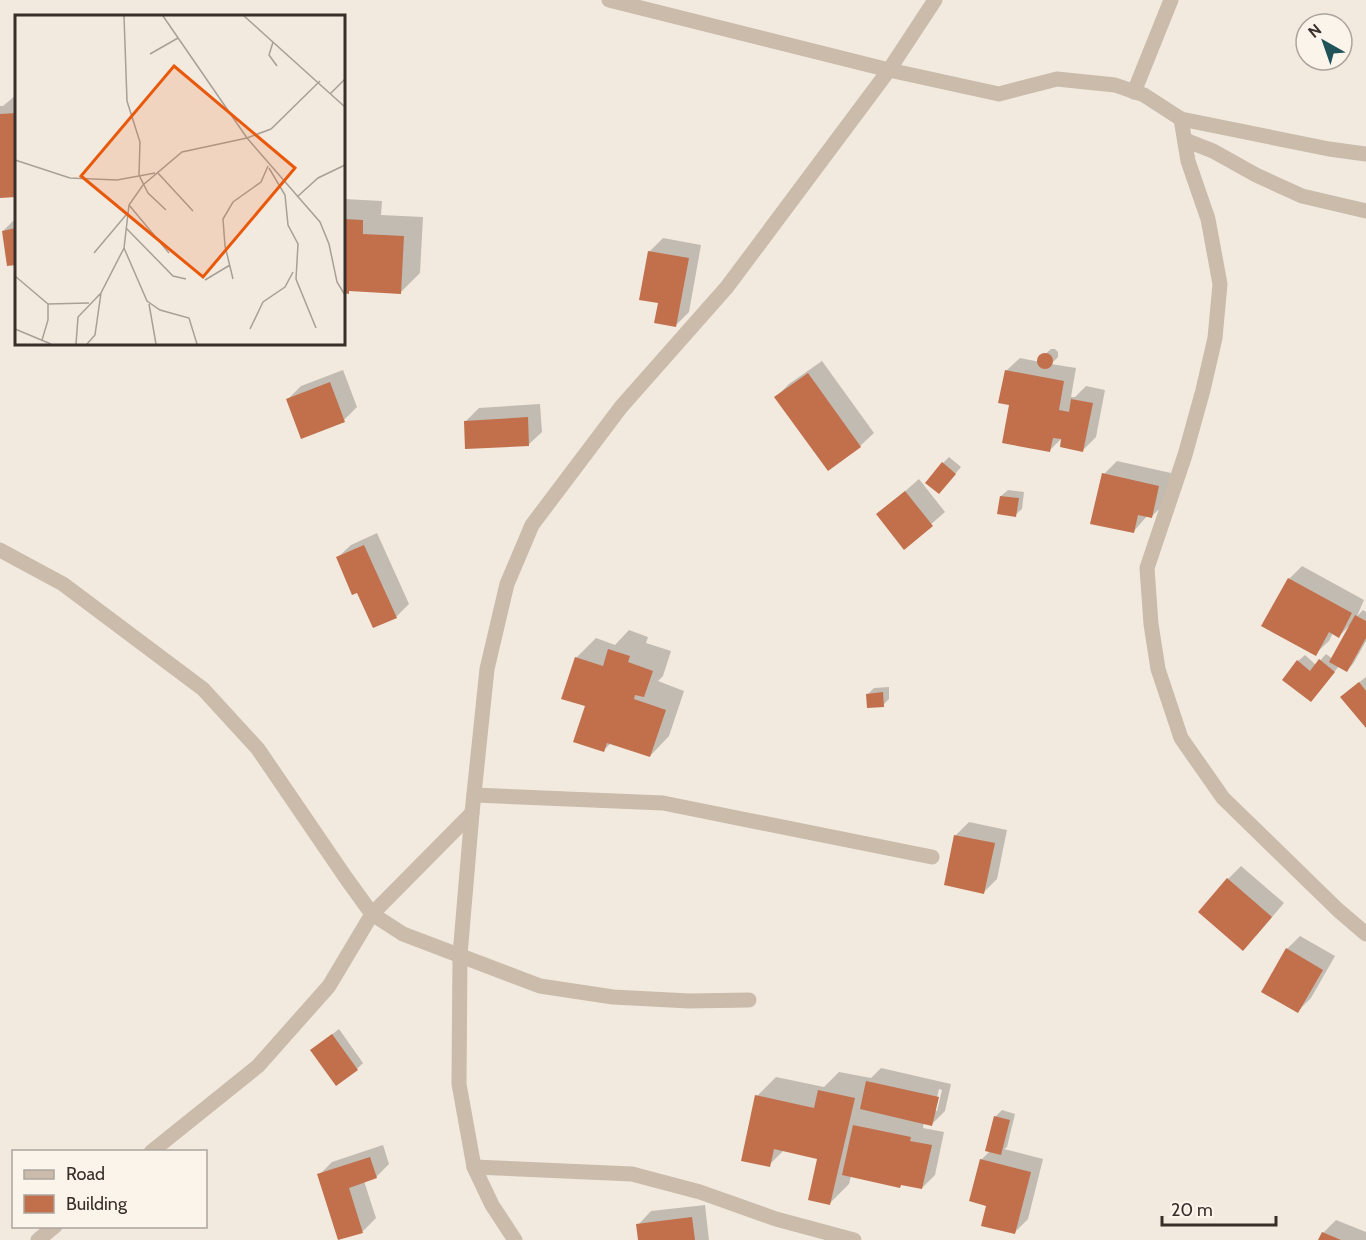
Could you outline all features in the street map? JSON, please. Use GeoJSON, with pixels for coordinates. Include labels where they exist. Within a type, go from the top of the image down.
{"type":"FeatureCollection","features":[{"type":"Feature","properties":{"kind":"street"},"geometry":{"type":"LineString","coordinates":[[609,0],[889,70],[999,94],[1057,79],[1115,85],[1158,103],[1182,119],[1329,149],[1366,154]]}},
{"type":"Feature","properties":{"kind":"street"},"geometry":{"type":"LineString","coordinates":[[515,1240],[492,1205],[474,1167],[459,1084],[460,956],[472,813],[487,669],[507,584],[532,525],[621,407],[727,287],[889,70],[935,0]]}},
{"type":"Feature","properties":{"kind":"street"},"geometry":{"type":"LineString","coordinates":[[1134,92],[1171,0]]}},
{"type":"Feature","properties":{"kind":"street"},"geometry":{"type":"LineString","coordinates":[[1182,119],[1188,161],[1208,219],[1220,284],[1215,338],[1203,390],[1185,455],[1147,568],[1151,624],[1158,669],[1181,738],[1223,798],[1338,910],[1366,934]]}},
{"type":"Feature","properties":{"kind":"street"},"geometry":{"type":"LineString","coordinates":[[1185,140],[1213,151],[1256,175],[1302,196],[1366,211]]}},
{"type":"Feature","properties":{"kind":"street"},"geometry":{"type":"LineString","coordinates":[[0,550],[63,584],[203,689],[258,749],[372,914],[403,934],[540,986],[613,997],[688,1001],[749,1000]]}},
{"type":"Feature","properties":{"kind":"street"},"geometry":{"type":"LineString","coordinates":[[474,795],[663,803],[932,857]]}},
{"type":"Feature","properties":{"kind":"street"},"geometry":{"type":"LineString","coordinates":[[153,1150],[258,1066],[329,986],[372,914],[472,813]]}},
{"type":"Feature","properties":{"kind":"street"},"geometry":{"type":"LineString","coordinates":[[474,1167],[632,1174],[700,1192],[776,1219],[854,1240]]}},
{"type":"Feature","properties":{"kind":"street"},"geometry":{"type":"LineString","coordinates":[[38,1240],[54,1228]]}},
{"type":"Feature","properties":{"kind":"building"},"geometry":{"type":"Polygon","coordinates":[[[15,113],[15,197],[0,198],[0,114],[15,113]]]}},
{"type":"Feature","properties":{"kind":"building"},"geometry":{"type":"Polygon","coordinates":[[[345,219],[363,220],[363,234],[404,236],[401,294],[349,291],[349,294],[345,293],[345,219]]]}},
{"type":"Feature","properties":{"kind":"building"},"geometry":{"type":"Polygon","coordinates":[[[15,228],[15,265],[7,266],[2,231],[15,228]]]}},
{"type":"Feature","properties":{"kind":"building"},"geometry":{"type":"Polygon","coordinates":[[[648,251],[689,258],[676,327],[654,323],[658,303],[639,300],[648,251]]]}},
{"type":"Feature","properties":{"kind":"building"},"geometry":{"type":"Polygon","coordinates":[[[1045,353],[1053,361],[1045,369],[1037,361],[1045,353]]]}},
{"type":"Feature","properties":{"kind":"building"},"geometry":{"type":"Polygon","coordinates":[[[1005,370],[1064,381],[1059,410],[1069,412],[1071,399],[1093,403],[1083,452],[1060,447],[1061,439],[1053,438],[1050,452],[1002,443],[1009,405],[998,403],[1005,370]]]}},
{"type":"Feature","properties":{"kind":"building"},"geometry":{"type":"Polygon","coordinates":[[[808,373],[861,447],[828,471],[774,397],[808,373]]]}},
{"type":"Feature","properties":{"kind":"building"},"geometry":{"type":"Polygon","coordinates":[[[330,382],[345,422],[301,439],[286,399],[330,382]]]}},
{"type":"Feature","properties":{"kind":"building"},"geometry":{"type":"Polygon","coordinates":[[[528,417],[529,446],[465,449],[464,421],[528,417]]]}},
{"type":"Feature","properties":{"kind":"building"},"geometry":{"type":"Polygon","coordinates":[[[942,462],[956,474],[939,494],[925,483],[942,462]]]}},
{"type":"Feature","properties":{"kind":"building"},"geometry":{"type":"Polygon","coordinates":[[[1102,473],[1159,486],[1152,518],[1138,515],[1134,533],[1090,524],[1102,473]]]}},
{"type":"Feature","properties":{"kind":"building"},"geometry":{"type":"Polygon","coordinates":[[[905,491],[933,526],[904,550],[876,514],[905,491]]]}},
{"type":"Feature","properties":{"kind":"building"},"geometry":{"type":"Polygon","coordinates":[[[1000,496],[1019,498],[1016,517],[997,514],[1000,496]]]}},
{"type":"Feature","properties":{"kind":"building"},"geometry":{"type":"Polygon","coordinates":[[[364,545],[397,618],[373,628],[357,593],[352,595],[336,557],[364,545]]]}},
{"type":"Feature","properties":{"kind":"building"},"geometry":{"type":"Polygon","coordinates":[[[1288,578],[1352,613],[1339,638],[1329,632],[1316,656],[1261,626],[1288,578]]]}},
{"type":"Feature","properties":{"kind":"building"},"geometry":{"type":"Polygon","coordinates":[[[1355,615],[1366,621],[1366,638],[1347,672],[1329,662],[1355,615]]]}},
{"type":"Feature","properties":{"kind":"building"},"geometry":{"type":"Polygon","coordinates":[[[608,649],[630,656],[628,662],[653,671],[644,697],[635,695],[634,699],[666,710],[650,757],[607,743],[604,752],[573,742],[585,706],[561,699],[575,657],[603,666],[608,649]]]}},
{"type":"Feature","properties":{"kind":"building"},"geometry":{"type":"Polygon","coordinates":[[[1319,659],[1335,672],[1311,702],[1282,680],[1297,660],[1310,671],[1319,659]]]}},
{"type":"Feature","properties":{"kind":"building"},"geometry":{"type":"Polygon","coordinates":[[[1359,682],[1366,691],[1366,728],[1340,697],[1359,682]]]}},
{"type":"Feature","properties":{"kind":"building"},"geometry":{"type":"Polygon","coordinates":[[[883,692],[884,707],[867,708],[866,694],[883,692]]]}},
{"type":"Feature","properties":{"kind":"building"},"geometry":{"type":"Polygon","coordinates":[[[954,835],[995,843],[984,894],[944,885],[954,835]]]}},
{"type":"Feature","properties":{"kind":"building"},"geometry":{"type":"Polygon","coordinates":[[[1227,878],[1272,917],[1243,951],[1198,912],[1227,878]]]}},
{"type":"Feature","properties":{"kind":"building"},"geometry":{"type":"Polygon","coordinates":[[[1286,948],[1323,970],[1298,1013],[1261,992],[1286,948]]]}},
{"type":"Feature","properties":{"kind":"building"},"geometry":{"type":"Polygon","coordinates":[[[332,1034],[358,1070],[336,1086],[310,1050],[332,1034]]]}},
{"type":"Feature","properties":{"kind":"building"},"geometry":{"type":"Polygon","coordinates":[[[866,1081],[939,1097],[932,1126],[860,1109],[866,1081]]]}},
{"type":"Feature","properties":{"kind":"building"},"geometry":{"type":"Polygon","coordinates":[[[818,1090],[855,1098],[830,1205],[808,1200],[817,1159],[774,1149],[770,1167],[741,1161],[755,1095],[814,1108],[818,1090]]]}},
{"type":"Feature","properties":{"kind":"building"},"geometry":{"type":"Polygon","coordinates":[[[994,1116],[1010,1120],[1001,1155],[985,1151],[994,1116]]]}},
{"type":"Feature","properties":{"kind":"building"},"geometry":{"type":"Polygon","coordinates":[[[853,1125],[911,1137],[910,1141],[932,1145],[922,1189],[901,1185],[900,1188],[842,1175],[853,1125]]]}},
{"type":"Feature","properties":{"kind":"building"},"geometry":{"type":"Polygon","coordinates":[[[370,1157],[377,1178],[349,1188],[363,1233],[338,1240],[317,1174],[370,1157]]]}},
{"type":"Feature","properties":{"kind":"building"},"geometry":{"type":"Polygon","coordinates":[[[980,1159],[1031,1172],[1015,1234],[981,1226],[986,1206],[969,1201],[980,1159]]]}},
{"type":"Feature","properties":{"kind":"building"},"geometry":{"type":"Polygon","coordinates":[[[692,1217],[695,1240],[638,1240],[636,1224],[692,1217]]]}},
{"type":"Feature","properties":{"kind":"building"},"geometry":{"type":"Polygon","coordinates":[[[1322,1232],[1341,1240],[1318,1240],[1322,1232]]]}}]}
